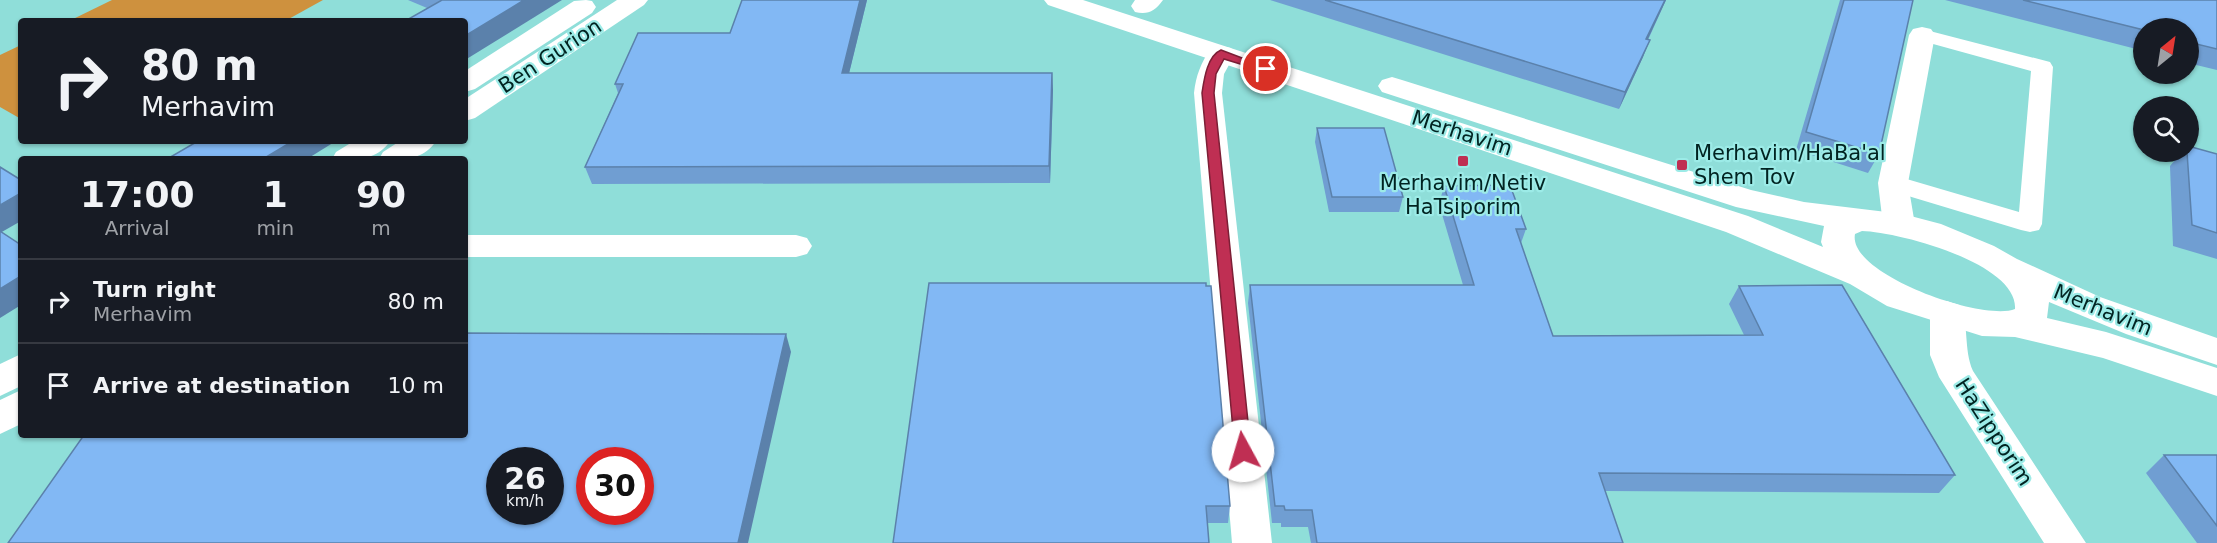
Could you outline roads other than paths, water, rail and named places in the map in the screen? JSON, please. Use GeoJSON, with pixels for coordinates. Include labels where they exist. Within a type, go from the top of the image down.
{"type":"FeatureCollection","features":[{"type":"Feature","properties":{"kind":"street","name":"Ben Gurion"},"geometry":{"type":"LineString","coordinates":[[468,81],[595,0]]}},
{"type":"Feature","properties":{"kind":"street","name":"Ben Gurion"},"geometry":{"type":"LineString","coordinates":[[468,110],[635,0]]}},
{"type":"Feature","properties":{"kind":"street","name":"Merhavim"},"geometry":{"type":"LineString","coordinates":[[1058,0],[1737,224],[1862,276],[1899,297],[1947,314],[1982,323],[2015,324],[2106,345],[2217,382]]}},
{"type":"Feature","properties":{"kind":"street","name":"Merhavim"},"geometry":{"type":"LineString","coordinates":[[1139,2],[1747,201],[1804,213],[1859,220],[1882,220],[1962,244],[2068,299],[2128,323],[2217,352]]}},
{"type":"Feature","properties":{"kind":"street"},"geometry":{"type":"LineString","coordinates":[[1899,225],[1893,183],[1922,35]]}},
{"type":"Feature","properties":{"kind":"street"},"geometry":{"type":"LineString","coordinates":[[1221,54],[1210,74],[1208,93],[1252,543]]}},
{"type":"Feature","properties":{"kind":"street"},"geometry":{"type":"LineString","coordinates":[[352,156],[370,144]]}},
{"type":"Feature","properties":{"kind":"street"},"geometry":{"type":"LineString","coordinates":[[398,156],[416,144]]}},
{"type":"Feature","properties":{"kind":"street"},"geometry":{"type":"LineString","coordinates":[[1859,220],[1840,227],[1837,242],[1846,260],[1862,276]]}},
{"type":"Feature","properties":{"kind":"street"},"geometry":{"type":"LineString","coordinates":[[468,246],[796,246]]}},
{"type":"Feature","properties":{"kind":"street"},"geometry":{"type":"LineString","coordinates":[[1993,259],[2020,279],[2032,298],[2031,316],[2015,324]]}},
{"type":"Feature","properties":{"kind":"street","name":"HaZipporim"},"geometry":{"type":"LineString","coordinates":[[1947,314],[1948,355],[1957,377],[2066,543]]}},
{"type":"Feature","properties":{"kind":"street"},"geometry":{"type":"LineString","coordinates":[[0,381],[18,370]]}},
{"type":"Feature","properties":{"kind":"street"},"geometry":{"type":"LineString","coordinates":[[0,419],[18,407]]}},
{"type":"Feature","properties":{"kind":"lane"},"geometry":{"type":"LineString","coordinates":[[1893,183],[2030,225],[2042,67],[1922,35]]}},
{"type":"Feature","properties":{"kind":"place","name":"Merhavim/Netiv HaTsiporim"},"geometry":{"type":"Point","coordinates":[1463,161]}},
{"type":"Feature","properties":{"kind":"place","name":"Merhavim/HaBa'al Shem Tov"},"geometry":{"type":"Point","coordinates":[1682,165]}}]}
